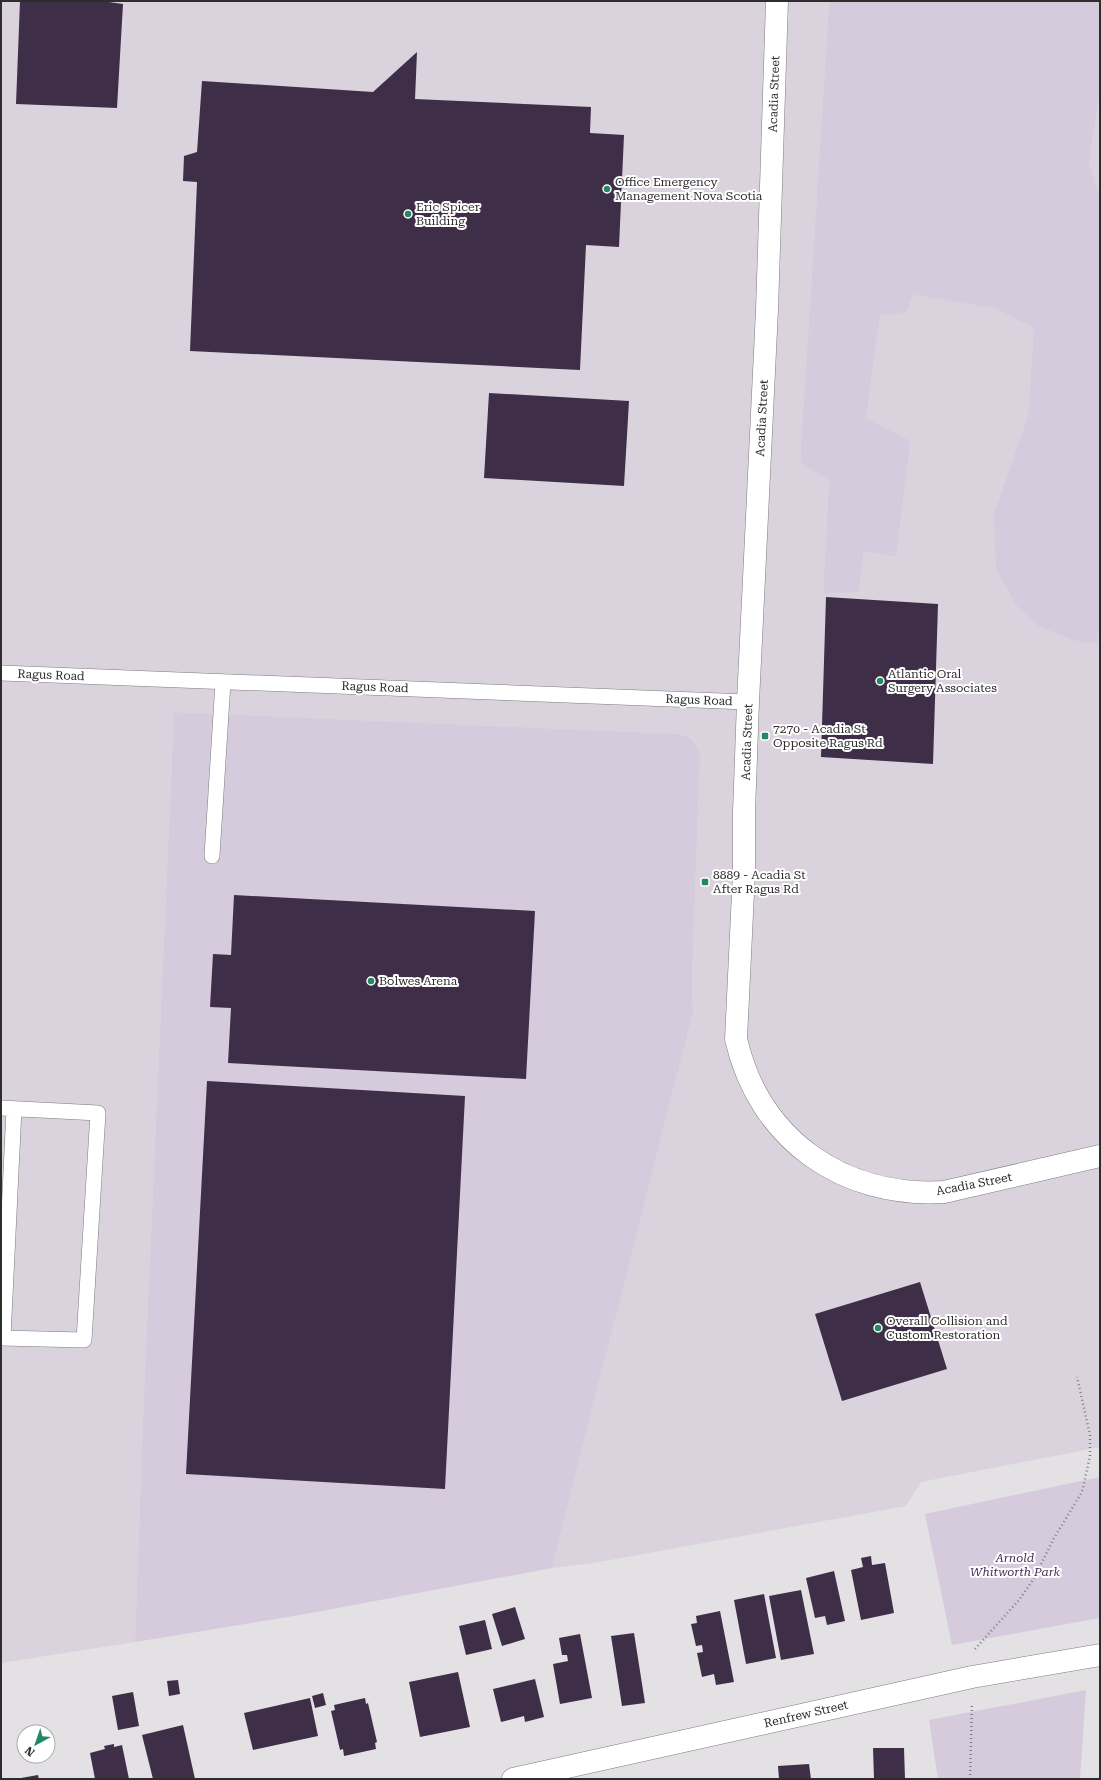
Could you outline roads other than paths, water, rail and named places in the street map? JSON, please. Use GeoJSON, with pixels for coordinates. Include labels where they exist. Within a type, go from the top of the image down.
{"type":"FeatureCollection","features":[{"type":"Feature","properties":{"kind":"street","name":"Acadia Street"},"geometry":{"type":"LineString","coordinates":[[777,1],[767,310],[748,702],[744,812],[744,872],[736,1039],[741,1059],[757,1096],[768,1113],[795,1143],[827,1167],[845,1176],[884,1189],[904,1192],[944,1192],[1100,1156]]}},
{"type":"Feature","properties":{"kind":"street","name":"Renfrew Street"},"geometry":{"type":"LineString","coordinates":[[513,1779],[972,1677],[1100,1655]]}},
{"type":"Feature","properties":{"kind":"lane","name":"Ragus Road"},"geometry":{"type":"LineString","coordinates":[[1,673],[748,702]]}},
{"type":"Feature","properties":{"kind":"lane"},"geometry":{"type":"LineString","coordinates":[[212,856],[224,682]]}},
{"type":"Feature","properties":{"kind":"lane"},"geometry":{"type":"LineString","coordinates":[[8,1108],[98,1113],[84,1340],[2,1338],[8,1108]]}},
{"type":"Feature","properties":{"kind":"place","name":"Office Emergency Management Nova Scotia"},"geometry":{"type":"Point","coordinates":[607,189]}},
{"type":"Feature","properties":{"kind":"place","name":"Eric Spicer Building"},"geometry":{"type":"Point","coordinates":[408,214]}},
{"type":"Feature","properties":{"kind":"place","name":"Atlantic Oral Surgery Associates"},"geometry":{"type":"Point","coordinates":[880,681]}},
{"type":"Feature","properties":{"kind":"place","name":"7270 - Acadia St Opposite Ragus Rd"},"geometry":{"type":"Point","coordinates":[765,736]}},
{"type":"Feature","properties":{"kind":"place","name":"8889 - Acadia St After Ragus Rd"},"geometry":{"type":"Point","coordinates":[705,882]}},
{"type":"Feature","properties":{"kind":"place","name":"Bolwes Arena"},"geometry":{"type":"Point","coordinates":[371,981]}},
{"type":"Feature","properties":{"kind":"place","name":"Overall Collision and Custom Restoration"},"geometry":{"type":"Point","coordinates":[878,1328]}},
{"type":"Feature","properties":{"kind":"park label","name":"Arnold Whitworth Park"},"geometry":{"type":"Point","coordinates":[1015,1565]}}]}
